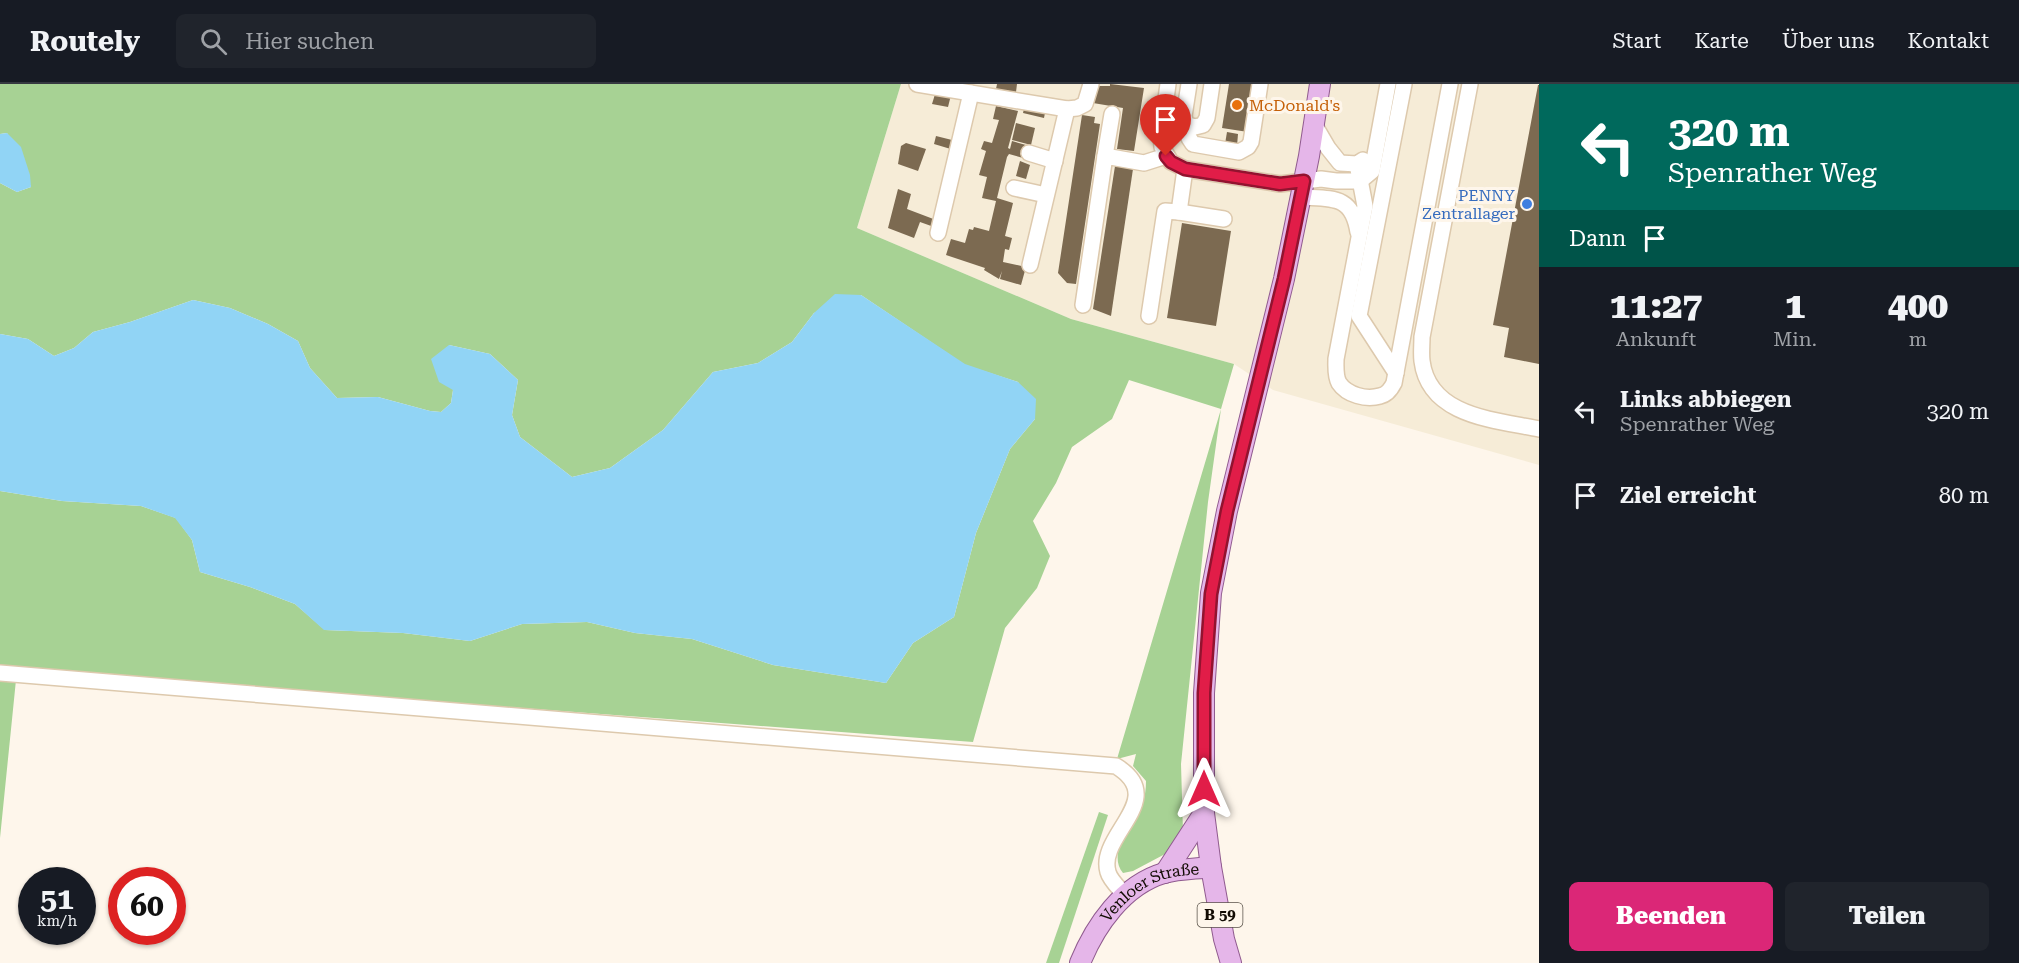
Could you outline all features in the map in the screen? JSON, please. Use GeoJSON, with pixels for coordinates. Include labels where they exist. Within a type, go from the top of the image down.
{"type":"FeatureCollection","features":[{"type":"Feature","properties":{"kind":"main road","name":"Venloer Straße"},"geometry":{"type":"LineString","coordinates":[[1080,963],[1094,933],[1125,895],[1150,879],[1165,873],[1210,867],[1204,813],[1204,693],[1211,594],[1227,511],[1284,279],[1320,84]]}},
{"type":"Feature","properties":{"kind":"main road"},"geometry":{"type":"LineString","coordinates":[[1165,873],[1204,813]]}},
{"type":"Feature","properties":{"kind":"main road","name":"B 59"},"geometry":{"type":"LineString","coordinates":[[1210,867],[1231,963]]}},
{"type":"Feature","properties":{"kind":"street"},"geometry":{"type":"LineString","coordinates":[[917,84],[1067,109],[1085,104],[1091,84]]}},
{"type":"Feature","properties":{"kind":"street"},"geometry":{"type":"LineString","coordinates":[[1168,84],[1161,136],[1162,147],[1171,162],[1185,169],[1302,189],[1347,204],[1356,216],[1359,235]]}},
{"type":"Feature","properties":{"kind":"street"},"geometry":{"type":"LineString","coordinates":[[1188,84],[1185,120],[1189,138],[1193,144],[1239,153],[1244,151],[1251,142],[1260,84]]}},
{"type":"Feature","properties":{"kind":"street"},"geometry":{"type":"LineString","coordinates":[[1164,113],[1185,120],[1195,127],[1203,125],[1207,118],[1212,84]]}},
{"type":"Feature","properties":{"kind":"street"},"geometry":{"type":"LineString","coordinates":[[1347,204],[1372,171],[1388,84]]}},
{"type":"Feature","properties":{"kind":"street"},"geometry":{"type":"LineString","coordinates":[[1396,374],[1359,316],[1404,84]]}},
{"type":"Feature","properties":{"kind":"street"},"geometry":{"type":"LineString","coordinates":[[1357,164],[1365,206],[1336,358],[1336,371],[1339,382],[1350,393],[1380,396],[1389,391],[1394,384],[1450,84]]}},
{"type":"Feature","properties":{"kind":"street"},"geometry":{"type":"LineString","coordinates":[[1470,84],[1422,337],[1422,362],[1428,380],[1438,395],[1451,406],[1481,417],[1539,429]]}},
{"type":"Feature","properties":{"kind":"street"},"geometry":{"type":"LineString","coordinates":[[938,233],[971,93]]}},
{"type":"Feature","properties":{"kind":"street"},"geometry":{"type":"LineString","coordinates":[[1030,265],[1067,109]]}},
{"type":"Feature","properties":{"kind":"street"},"geometry":{"type":"LineString","coordinates":[[1083,305],[1112,114]]}},
{"type":"Feature","properties":{"kind":"street"},"geometry":{"type":"LineString","coordinates":[[1314,124],[1340,163],[1357,164],[1376,151]]}},
{"type":"Feature","properties":{"kind":"street"},"geometry":{"type":"LineString","coordinates":[[1029,153],[1055,160]]}},
{"type":"Feature","properties":{"kind":"street"},"geometry":{"type":"LineString","coordinates":[[1105,156],[1144,164],[1166,156]]}},
{"type":"Feature","properties":{"kind":"street"},"geometry":{"type":"LineString","coordinates":[[1179,212],[1185,169]]}},
{"type":"Feature","properties":{"kind":"street"},"geometry":{"type":"LineString","coordinates":[[1302,189],[1321,179],[1361,186]]}},
{"type":"Feature","properties":{"kind":"street"},"geometry":{"type":"LineString","coordinates":[[1014,188],[1046,195]]}},
{"type":"Feature","properties":{"kind":"street"},"geometry":{"type":"LineString","coordinates":[[1149,316],[1165,211],[1224,219]]}},
{"type":"Feature","properties":{"kind":"street"},"geometry":{"type":"LineString","coordinates":[[0,673],[1116,766],[1127,773],[1135,783],[1136,798],[1107,858],[1108,874],[1125,895]]}},
{"type":"Feature","properties":{"kind":"shaded area"},"geometry":{"type":"Polygon","coordinates":[[[901,84],[1539,84],[1539,465],[1273,390],[1234,364],[1071,319],[857,228],[901,84]]]}},
{"type":"Feature","properties":{"kind":"green space"},"geometry":{"type":"Polygon","coordinates":[[[0,84],[901,84],[857,228],[1071,319],[1234,364],[1221,409],[1129,380],[1112,419],[1072,447],[1056,483],[1033,521],[1050,556],[1037,588],[1005,628],[973,742],[17,670],[0,838],[0,491],[62,501],[141,506],[176,518],[192,540],[200,572],[295,604],[325,630],[403,633],[470,641],[522,624],[587,622],[635,633],[692,639],[773,665],[886,683],[913,643],[954,617],[976,533],[1010,449],[1035,419],[1018,382],[965,365],[861,295],[814,313],[792,342],[758,363],[713,372],[663,430],[610,468],[572,477],[520,437],[512,415],[518,380],[490,354],[449,345],[453,390],[451,403],[441,412],[378,397],[337,398],[310,368],[298,341],[268,324],[230,308],[193,300],[93,332],[74,348],[54,356],[28,339],[0,334],[0,183],[17,192],[31,187],[7,133],[0,134],[0,84]]]}},
{"type":"Feature","properties":{"kind":"green space"},"geometry":{"type":"Polygon","coordinates":[[[1221,409],[1208,502],[1181,764],[1183,832],[1167,853],[1133,871],[1123,873],[1119,865],[1119,847],[1142,805],[1146,781],[1133,766],[1136,754],[1117,759],[1221,409]]]}},
{"type":"Feature","properties":{"kind":"green space"},"geometry":{"type":"Polygon","coordinates":[[[1099,812],[1108,815],[1059,963],[1046,963],[1099,812]]]}},
{"type":"Feature","properties":{"kind":"water"},"geometry":{"type":"Polygon","coordinates":[[[7,133],[21,147],[30,175],[31,187],[17,192],[0,183],[0,134],[7,133]]]}},
{"type":"Feature","properties":{"kind":"water"},"geometry":{"type":"Polygon","coordinates":[[[835,294],[861,295],[965,364],[1018,382],[1036,399],[1035,419],[1010,449],[976,533],[954,617],[913,643],[886,683],[773,665],[692,639],[635,633],[587,622],[522,624],[470,641],[403,633],[324,630],[295,604],[200,572],[192,540],[175,518],[141,506],[62,501],[0,491],[0,334],[28,339],[54,356],[74,348],[93,332],[193,300],[230,308],[268,324],[298,341],[310,368],[337,398],[378,397],[441,412],[451,403],[453,390],[439,382],[431,359],[449,345],[490,354],[518,380],[512,415],[520,437],[572,477],[610,468],[663,430],[713,372],[758,363],[792,342],[814,313],[835,294]]]}},
{"type":"Feature","properties":{"kind":"building"},"geometry":{"type":"Polygon","coordinates":[[[997,84],[1017,84],[1016,92],[996,89],[997,84]]]}},
{"type":"Feature","properties":{"kind":"building"},"geometry":{"type":"Polygon","coordinates":[[[1110,84],[1144,88],[1134,151],[1117,149],[1123,108],[1093,103],[1096,86],[1110,86],[1110,84]]]}},
{"type":"Feature","properties":{"kind":"building"},"geometry":{"type":"Polygon","coordinates":[[[1229,84],[1255,84],[1248,132],[1222,128],[1229,84]]]}},
{"type":"Feature","properties":{"kind":"building","name":"PENNY Zentrallager"},"geometry":{"type":"Polygon","coordinates":[[[1538,85],[1539,364],[1504,357],[1509,328],[1493,325],[1538,85]]]}},
{"type":"Feature","properties":{"kind":"building"},"geometry":{"type":"Polygon","coordinates":[[[936,91],[951,95],[948,107],[932,104],[936,91]]]}},
{"type":"Feature","properties":{"kind":"building"},"geometry":{"type":"Polygon","coordinates":[[[1025,104],[1046,108],[1044,118],[1023,113],[1025,104]]]}},
{"type":"Feature","properties":{"kind":"building"},"geometry":{"type":"Polygon","coordinates":[[[996,106],[1018,111],[1008,148],[1010,149],[1012,141],[1026,145],[1023,158],[1009,154],[1007,157],[997,198],[1013,203],[1005,236],[1012,238],[1009,250],[1005,249],[1003,262],[1026,267],[1021,285],[1000,279],[1002,271],[999,279],[984,270],[985,268],[946,255],[951,239],[965,243],[969,229],[973,230],[974,227],[989,231],[996,201],[982,198],[987,177],[979,175],[986,151],[981,149],[984,141],[992,143],[999,120],[993,119],[996,106]]]}},
{"type":"Feature","properties":{"kind":"building"},"geometry":{"type":"Polygon","coordinates":[[[1082,115],[1095,117],[1094,123],[1100,124],[1076,284],[1067,283],[1058,273],[1082,115]]]}},
{"type":"Feature","properties":{"kind":"building"},"geometry":{"type":"Polygon","coordinates":[[[1016,123],[1035,128],[1031,145],[1012,140],[1016,123]]]}},
{"type":"Feature","properties":{"kind":"building"},"geometry":{"type":"Polygon","coordinates":[[[1227,132],[1238,134],[1237,146],[1225,144],[1227,132]]]}},
{"type":"Feature","properties":{"kind":"building"},"geometry":{"type":"Polygon","coordinates":[[[936,136],[956,141],[954,150],[934,144],[936,136]]]}},
{"type":"Feature","properties":{"kind":"building"},"geometry":{"type":"Polygon","coordinates":[[[906,143],[926,149],[918,171],[898,164],[901,146],[906,143]]]}},
{"type":"Feature","properties":{"kind":"building"},"geometry":{"type":"Polygon","coordinates":[[[1020,161],[1030,165],[1026,179],[1016,176],[1020,161]]]}},
{"type":"Feature","properties":{"kind":"building"},"geometry":{"type":"Polygon","coordinates":[[[1115,166],[1133,169],[1111,316],[1093,309],[1115,166]]]}},
{"type":"Feature","properties":{"kind":"building"},"geometry":{"type":"Polygon","coordinates":[[[898,189],[911,194],[907,209],[936,220],[934,227],[920,222],[914,238],[888,228],[898,189]]]}},
{"type":"Feature","properties":{"kind":"building"},"geometry":{"type":"Polygon","coordinates":[[[1182,223],[1231,231],[1216,326],[1167,318],[1182,223]]]}},
{"type":"Feature","properties":{"kind":"place","name":"McDonald's"},"geometry":{"type":"Point","coordinates":[1237,105]}},
{"type":"Feature","properties":{"kind":"place","name":"PENNY Zentrallager"},"geometry":{"type":"Point","coordinates":[1527,204]}},
{"type":"Feature","properties":{"kind":"route"},"geometry":{"type":"LineString","coordinates":[[1166,156],[1171,162],[1185,169],[1280,184],[1304,181],[1284,279],[1227,511],[1211,594],[1204,693],[1204,789]]}}]}
